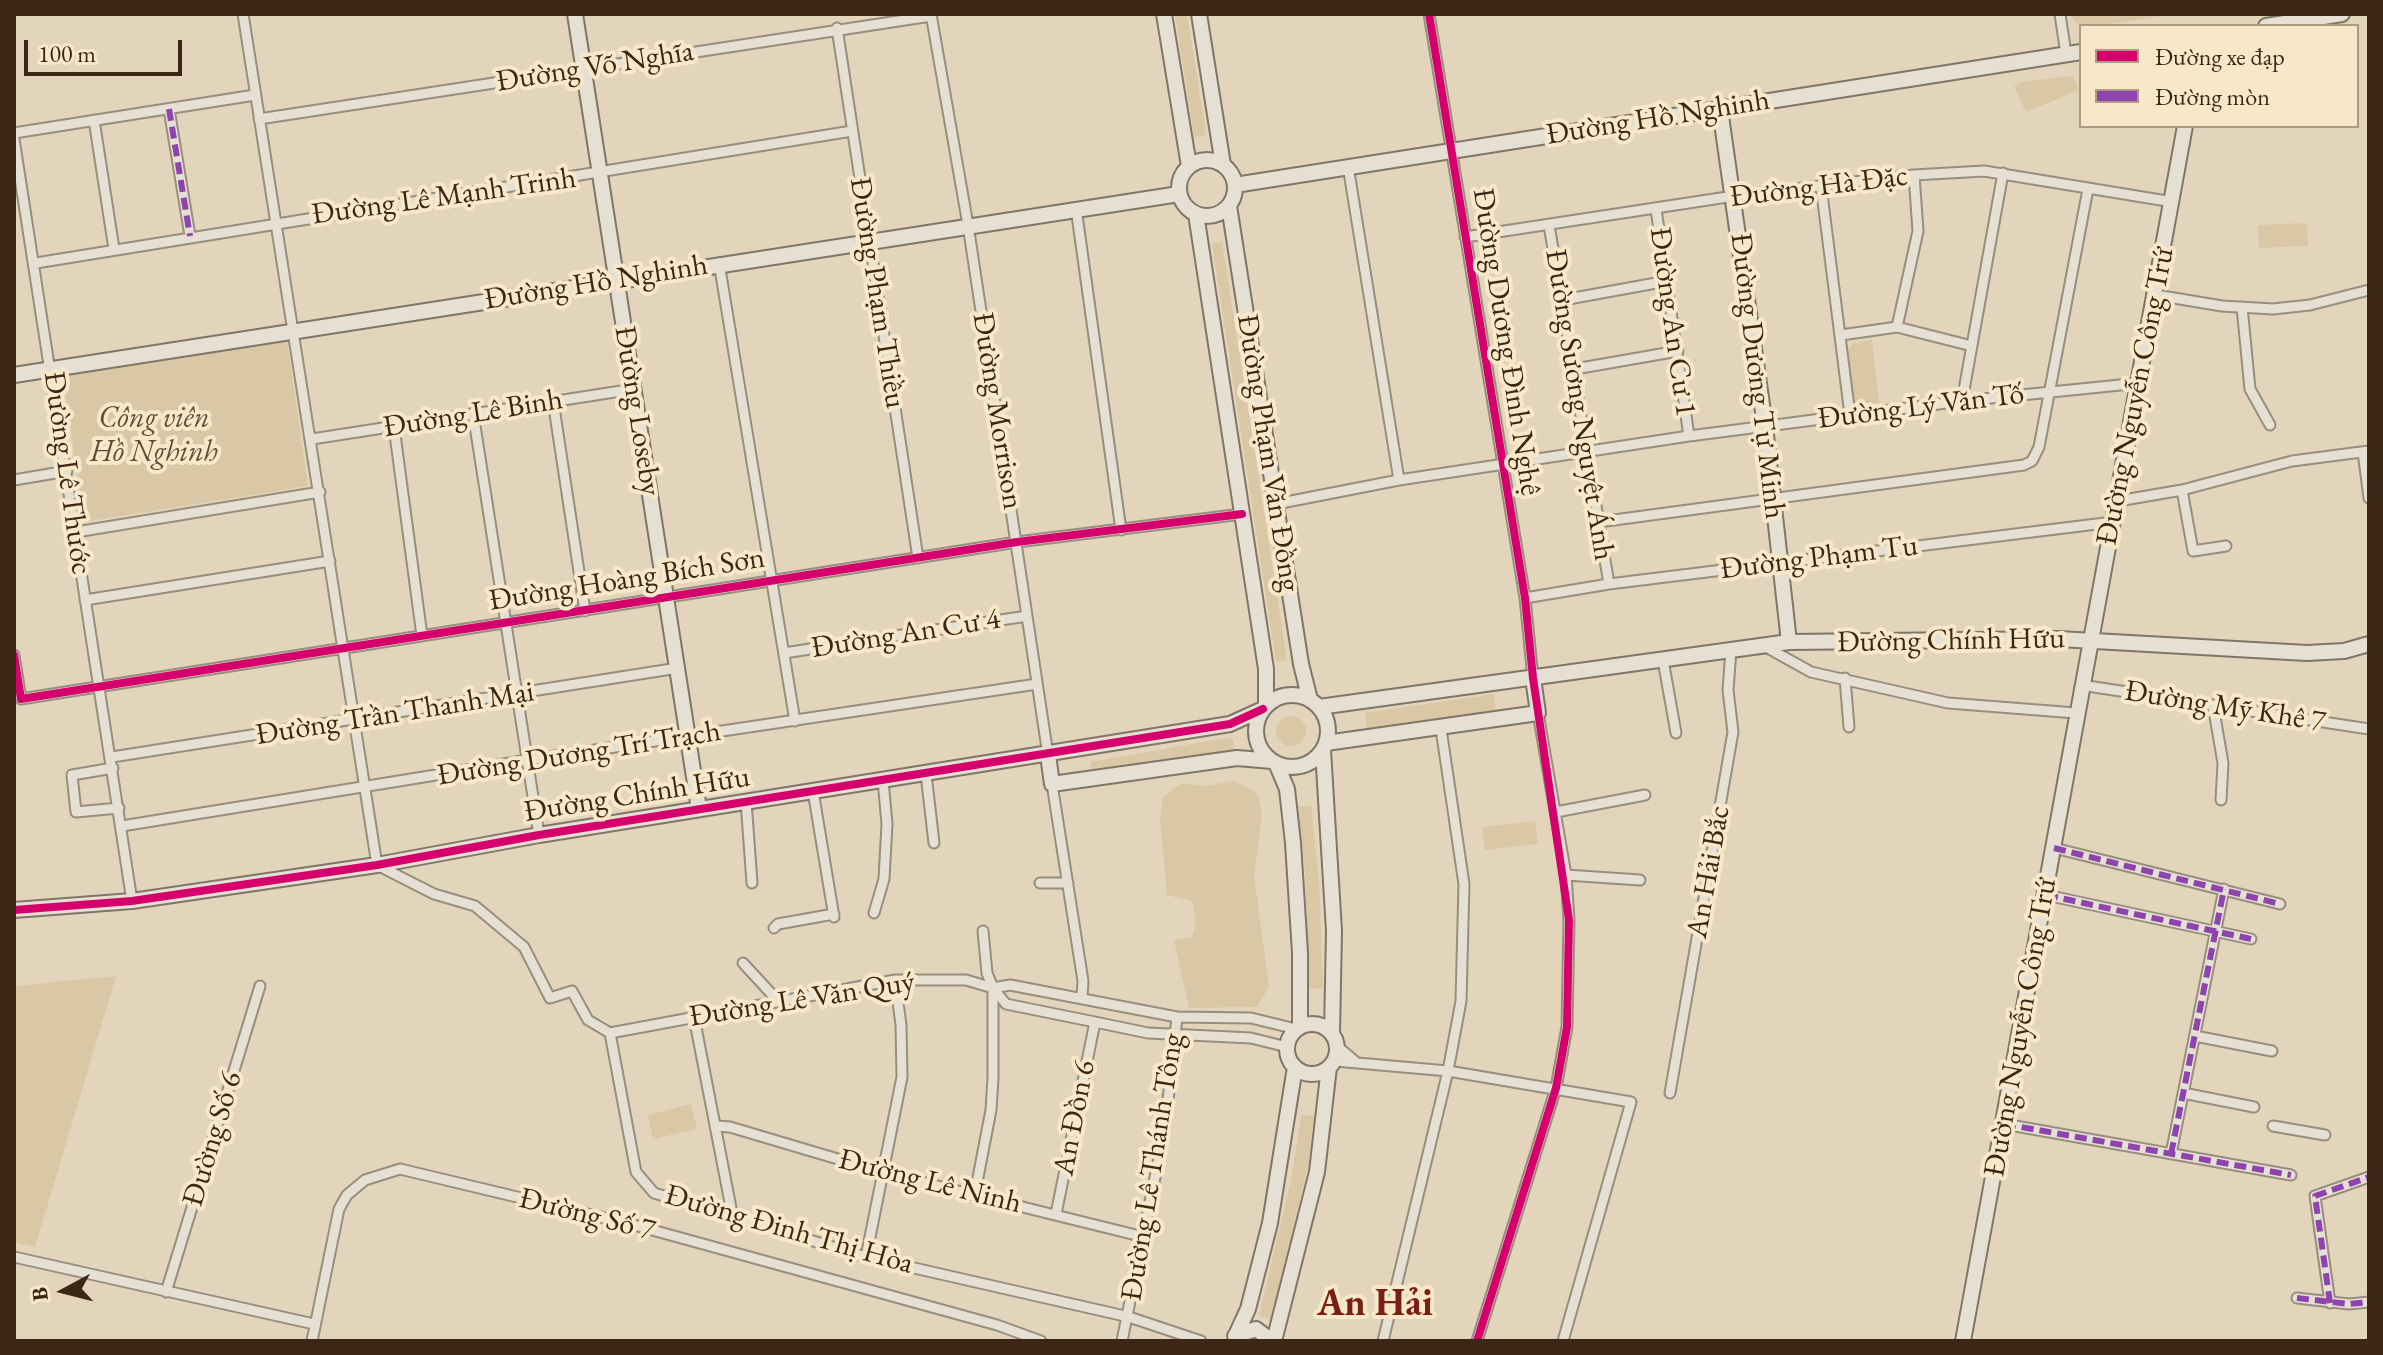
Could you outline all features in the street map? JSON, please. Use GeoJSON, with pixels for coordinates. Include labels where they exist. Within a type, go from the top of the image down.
{"type":"FeatureCollection","features":[{"type":"Feature","properties":{"kind":"street"},"geometry":{"type":"LineString","coordinates":[[243,14],[377,865],[434,894],[475,906],[524,947],[550,998],[572,991],[588,1020],[610,1033]]}},
{"type":"Feature","properties":{"kind":"street","name":"Đường Loseby"},"geometry":{"type":"LineString","coordinates":[[575,14],[699,809]]}},
{"type":"Feature","properties":{"kind":"street"},"geometry":{"type":"LineString","coordinates":[[1164,14],[1189,166]]}},
{"type":"Feature","properties":{"kind":"street"},"geometry":{"type":"LineString","coordinates":[[1199,14],[1223,165],[1235,185],[1229,206],[1210,216],[1196,214],[1182,203],[1179,184],[1189,166],[1202,160],[1223,165]]}},
{"type":"Feature","properties":{"kind":"street","name":"Đường Dương Đình Nghệ"},"geometry":{"type":"LineString","coordinates":[[1429,14],[1525,598],[1533,678]]}},
{"type":"Feature","properties":{"kind":"street"},"geometry":{"type":"LineString","coordinates":[[2060,14],[2074,53]]}},
{"type":"Feature","properties":{"kind":"street"},"geometry":{"type":"LineString","coordinates":[[2279,24],[2342,14]]}},
{"type":"Feature","properties":{"kind":"street","name":"Đường Võ Nghĩa"},"geometry":{"type":"LineString","coordinates":[[259,119],[931,15]]}},
{"type":"Feature","properties":{"kind":"street","name":"Đường Morrison"},"geometry":{"type":"LineString","coordinates":[[931,15],[968,225],[1017,542],[1083,981],[1082,998]]}},
{"type":"Feature","properties":{"kind":"street","name":"Đường Phạm Thiều"},"geometry":{"type":"LineString","coordinates":[[837,28],[918,558]]}},
{"type":"Feature","properties":{"kind":"street","name":"Đường Hồ Nghinh"},"geometry":{"type":"LineString","coordinates":[[1235,185],[2074,53]]}},
{"type":"Feature","properties":{"kind":"street"},"geometry":{"type":"LineString","coordinates":[[14,136],[255,95]]}},
{"type":"Feature","properties":{"kind":"street"},"geometry":{"type":"LineString","coordinates":[[169,109],[190,236]]}},
{"type":"Feature","properties":{"kind":"street","name":"Đường Dương Tự Minh"},"geometry":{"type":"LineString","coordinates":[[1720,109],[1765,426],[1789,642]]}},
{"type":"Feature","properties":{"kind":"street"},"geometry":{"type":"LineString","coordinates":[[94,120],[114,249]]}},
{"type":"Feature","properties":{"kind":"street","name":"Đường Nguyễn Công Trứ"},"geometry":{"type":"LineString","coordinates":[[1963,1341],[2185,128]]}},
{"type":"Feature","properties":{"kind":"street","name":"Đường Lê Mạnh Trinh"},"geometry":{"type":"LineString","coordinates":[[36,263],[852,131]]}},
{"type":"Feature","properties":{"kind":"street","name":"Đường Lê Thước"},"geometry":{"type":"LineString","coordinates":[[14,136],[132,901]]}},
{"type":"Feature","properties":{"kind":"street"},"geometry":{"type":"LineString","coordinates":[[1348,166],[1399,480]]}},
{"type":"Feature","properties":{"kind":"street"},"geometry":{"type":"LineString","coordinates":[[1962,401],[2003,173]]}},
{"type":"Feature","properties":{"kind":"street","name":"Đường Hà Đặc"},"geometry":{"type":"LineString","coordinates":[[1465,237],[1734,196],[1914,175],[2003,173],[2173,202]]}},
{"type":"Feature","properties":{"kind":"street"},"geometry":{"type":"LineString","coordinates":[[1897,327],[1918,231],[1914,175]]}},
{"type":"Feature","properties":{"kind":"street"},"geometry":{"type":"LineString","coordinates":[[1821,186],[1850,415]]}},
{"type":"Feature","properties":{"kind":"street"},"geometry":{"type":"LineString","coordinates":[[1599,522],[2024,465],[2032,461],[2039,447],[2088,189]]}},
{"type":"Feature","properties":{"kind":"street","name":"Đường Hồ Nghinh"},"geometry":{"type":"LineString","coordinates":[[14,375],[616,279],[1179,194]]}},
{"type":"Feature","properties":{"kind":"street","name":"Đường Phạm Văn Đồng"},"geometry":{"type":"LineString","coordinates":[[1229,206],[1301,664],[1315,703]]}},
{"type":"Feature","properties":{"kind":"street"},"geometry":{"type":"LineString","coordinates":[[1076,208],[1121,530]]}},
{"type":"Feature","properties":{"kind":"street","name":"Đường An Cư 1"},"geometry":{"type":"LineString","coordinates":[[1656,209],[1689,436]]}},
{"type":"Feature","properties":{"kind":"street","name":"Đường Phạm Văn Đồng"},"geometry":{"type":"LineString","coordinates":[[1196,214],[1266,669],[1265,707]]}},
{"type":"Feature","properties":{"kind":"street","name":"Đường Sương Nguyệt Ánh"},"geometry":{"type":"LineString","coordinates":[[1549,225],[1609,584]]}},
{"type":"Feature","properties":{"kind":"street"},"geometry":{"type":"LineString","coordinates":[[719,263],[795,721]]}},
{"type":"Feature","properties":{"kind":"street"},"geometry":{"type":"LineString","coordinates":[[1563,300],[1667,281]]}},
{"type":"Feature","properties":{"kind":"street"},"geometry":{"type":"LineString","coordinates":[[2156,295],[2242,307],[2310,305],[2369,290]]}},
{"type":"Feature","properties":{"kind":"street"},"geometry":{"type":"LineString","coordinates":[[2242,307],[2250,389],[2270,425]]}},
{"type":"Feature","properties":{"kind":"street"},"geometry":{"type":"LineString","coordinates":[[1841,335],[1897,327],[1972,346]]}},
{"type":"Feature","properties":{"kind":"street"},"geometry":{"type":"LineString","coordinates":[[1575,369],[1678,351]]}},
{"type":"Feature","properties":{"kind":"street","name":"Đường Lý Văn Tố"},"geometry":{"type":"LineString","coordinates":[[1276,504],[1399,480],[1689,436],[1962,401],[2140,383]]}},
{"type":"Feature","properties":{"kind":"street","name":"Đường Lê Binh"},"geometry":{"type":"LineString","coordinates":[[312,439],[634,389]]}},
{"type":"Feature","properties":{"kind":"street"},"geometry":{"type":"LineString","coordinates":[[553,401],[585,611]]}},
{"type":"Feature","properties":{"kind":"street"},"geometry":{"type":"LineString","coordinates":[[473,413],[539,835]]}},
{"type":"Feature","properties":{"kind":"street"},"geometry":{"type":"LineString","coordinates":[[394,427],[422,636]]}},
{"type":"Feature","properties":{"kind":"street"},"geometry":{"type":"LineString","coordinates":[[2118,501],[2182,490],[2292,461],[2366,451],[2369,498]]}},
{"type":"Feature","properties":{"kind":"street"},"geometry":{"type":"LineString","coordinates":[[14,480],[67,471]]}},
{"type":"Feature","properties":{"kind":"street"},"geometry":{"type":"LineString","coordinates":[[2182,490],[2193,551],[2226,546]]}},
{"type":"Feature","properties":{"kind":"street"},"geometry":{"type":"LineString","coordinates":[[76,532],[320,492]]}},
{"type":"Feature","properties":{"kind":"street","name":"Đường Hoàng Bích Sơn"},"geometry":{"type":"LineString","coordinates":[[14,655],[21,699],[1017,542],[1242,514]]}},
{"type":"Feature","properties":{"kind":"street","name":"Đường Phạm Tu"},"geometry":{"type":"LineString","coordinates":[[1525,598],[1609,584],[2113,522]]}},
{"type":"Feature","properties":{"kind":"street"},"geometry":{"type":"LineString","coordinates":[[85,600],[330,561]]}},
{"type":"Feature","properties":{"kind":"street","name":"Đường An Cư 4"},"geometry":{"type":"LineString","coordinates":[[784,653],[1027,616]]}},
{"type":"Feature","properties":{"kind":"street","name":"Đường Chính Hữu"},"geometry":{"type":"LineString","coordinates":[[1315,703],[1533,678],[1789,642],[2089,640],[2307,653],[2344,651],[2369,644]]}},
{"type":"Feature","properties":{"kind":"street"},"geometry":{"type":"LineString","coordinates":[[1764,646],[1811,672],[1948,703],[2076,713]]}},
{"type":"Feature","properties":{"kind":"street","name":"An Hải Bắc"},"geometry":{"type":"LineString","coordinates":[[1670,1093],[1733,732],[1728,690],[1731,650]]}},
{"type":"Feature","properties":{"kind":"street"},"geometry":{"type":"LineString","coordinates":[[1663,660],[1676,733]]}},
{"type":"Feature","properties":{"kind":"street","name":"Đường Trần Thanh Mại"},"geometry":{"type":"LineString","coordinates":[[119,808],[76,812],[72,775],[113,763],[678,668]]}},
{"type":"Feature","properties":{"kind":"street"},"geometry":{"type":"LineString","coordinates":[[1477,1341],[1556,1088],[1568,1014],[1566,875],[1533,678]]}},
{"type":"Feature","properties":{"kind":"street"},"geometry":{"type":"LineString","coordinates":[[1845,678],[1849,727]]}},
{"type":"Feature","properties":{"kind":"street","name":"Đường Dương Trí Trạch"},"geometry":{"type":"LineString","coordinates":[[122,826],[528,760],[1037,684]]}},
{"type":"Feature","properties":{"kind":"street","name":"Đường Mỹ Khê 7"},"geometry":{"type":"LineString","coordinates":[[2081,685],[2369,729]]}},
{"type":"Feature","properties":{"kind":"street"},"geometry":{"type":"LineString","coordinates":[[1292,694],[1315,703],[1328,724],[1325,747],[1334,931],[1333,1052],[1317,1172],[1273,1341],[1256,1329],[1234,1338],[1248,1309],[1270,1223],[1295,1067],[1287,1047],[1298,1028],[1300,928],[1287,789],[1274,762],[1256,737],[1265,707],[1292,694]]}},
{"type":"Feature","properties":{"kind":"street"},"geometry":{"type":"LineString","coordinates":[[2213,705],[2223,763],[2221,800]]}},
{"type":"Feature","properties":{"kind":"street","name":"Đường Chính Hữu"},"geometry":{"type":"LineString","coordinates":[[14,910],[132,901],[377,865],[539,835],[1230,724],[1252,717],[1265,707]]}},
{"type":"Feature","properties":{"kind":"street"},"geometry":{"type":"LineString","coordinates":[[1052,784],[1237,758],[1302,766],[1325,747],[1538,713]]}},
{"type":"Feature","properties":{"kind":"street"},"geometry":{"type":"LineString","coordinates":[[1383,1341],[1448,1071],[1461,1001],[1464,884],[1441,729]]}},
{"type":"Feature","properties":{"kind":"street"},"geometry":{"type":"LineString","coordinates":[[926,774],[934,843]]}},
{"type":"Feature","properties":{"kind":"street"},"geometry":{"type":"LineString","coordinates":[[874,913],[884,879],[887,824],[883,780]]}},
{"type":"Feature","properties":{"kind":"street"},"geometry":{"type":"LineString","coordinates":[[774,928],[778,924],[834,916],[813,791]]}},
{"type":"Feature","properties":{"kind":"street"},"geometry":{"type":"LineString","coordinates":[[1556,812],[1645,795]]}},
{"type":"Feature","properties":{"kind":"street"},"geometry":{"type":"LineString","coordinates":[[746,801],[752,883]]}},
{"type":"Feature","properties":{"kind":"street"},"geometry":{"type":"LineString","coordinates":[[2054,848],[2280,904]]}},
{"type":"Feature","properties":{"kind":"street"},"geometry":{"type":"LineString","coordinates":[[1566,875],[1640,880]]}},
{"type":"Feature","properties":{"kind":"street"},"geometry":{"type":"LineString","coordinates":[[1040,883],[1068,883]]}},
{"type":"Feature","properties":{"kind":"street"},"geometry":{"type":"LineString","coordinates":[[2171,1154],[2224,889]]}},
{"type":"Feature","properties":{"kind":"street"},"geometry":{"type":"LineString","coordinates":[[2046,895],[2251,939]]}},
{"type":"Feature","properties":{"kind":"street"},"geometry":{"type":"LineString","coordinates":[[975,1193],[991,1110],[993,988],[987,973],[983,931]]}},
{"type":"Feature","properties":{"kind":"street"},"geometry":{"type":"LineString","coordinates":[[743,963],[778,1001]]}},
{"type":"Feature","properties":{"kind":"street"},"geometry":{"type":"LineString","coordinates":[[866,1257],[902,1077],[901,1025],[895,980]]}},
{"type":"Feature","properties":{"kind":"street","name":"Đường Lê Văn Quý"},"geometry":{"type":"LineString","coordinates":[[610,1033],[895,980],[966,980],[993,988],[1010,985],[1177,1017],[1251,1018],[1298,1028]]}},
{"type":"Feature","properties":{"kind":"street","name":"Đường Số 6"},"geometry":{"type":"LineString","coordinates":[[166,1292],[260,986]]}},
{"type":"Feature","properties":{"kind":"street","name":"Đường Lê Văn Quý"},"geometry":{"type":"LineString","coordinates":[[993,988],[1006,1004],[1095,1022],[1177,1035],[1251,1038],[1287,1047]]}},
{"type":"Feature","properties":{"kind":"street"},"geometry":{"type":"LineString","coordinates":[[694,1017],[733,1218]]}},
{"type":"Feature","properties":{"kind":"street","name":"Đường Lê Thánh Tông"},"geometry":{"type":"LineString","coordinates":[[1122,1341],[1165,1128],[1177,1017]]}},
{"type":"Feature","properties":{"kind":"street","name":"An Đồn 6"},"geometry":{"type":"LineString","coordinates":[[1056,1214],[1095,1022]]}},
{"type":"Feature","properties":{"kind":"street"},"geometry":{"type":"LineString","coordinates":[[1298,1028],[1317,1024],[1333,1052],[1357,1063],[1448,1071],[1631,1102],[1563,1341]]}},
{"type":"Feature","properties":{"kind":"street","name":"Đường Đinh Thị Hòa"},"geometry":{"type":"LineString","coordinates":[[610,1033],[636,1172],[654,1193],[866,1257],[1129,1317],[1201,1341]]}},
{"type":"Feature","properties":{"kind":"street"},"geometry":{"type":"LineString","coordinates":[[2195,1036],[2272,1051]]}},
{"type":"Feature","properties":{"kind":"street"},"geometry":{"type":"LineString","coordinates":[[1295,1067],[1312,1074],[1333,1052]]}},
{"type":"Feature","properties":{"kind":"street"},"geometry":{"type":"LineString","coordinates":[[2183,1093],[2254,1107]]}},
{"type":"Feature","properties":{"kind":"street"},"geometry":{"type":"LineString","coordinates":[[2004,1124],[2291,1175]]}},
{"type":"Feature","properties":{"kind":"street","name":"Đường Lê Ninh"},"geometry":{"type":"LineString","coordinates":[[717,1126],[730,1127],[885,1173],[1144,1237]]}},
{"type":"Feature","properties":{"kind":"street"},"geometry":{"type":"LineString","coordinates":[[2273,1126],[2325,1135]]}},
{"type":"Feature","properties":{"kind":"street","name":"Đường Số 7"},"geometry":{"type":"LineString","coordinates":[[312,1341],[339,1209],[347,1195],[365,1180],[400,1169],[634,1225],[997,1325],[1041,1341]]}},
{"type":"Feature","properties":{"kind":"street"},"geometry":{"type":"LineString","coordinates":[[2330,1303],[2315,1196],[2369,1177]]}},
{"type":"Feature","properties":{"kind":"street"},"geometry":{"type":"LineString","coordinates":[[14,1257],[314,1324]]}},
{"type":"Feature","properties":{"kind":"street"},"geometry":{"type":"LineString","coordinates":[[2297,1298],[2330,1303],[2369,1302]]}},
{"type":"Feature","properties":{"kind":"green space"},"geometry":{"type":"Polygon","coordinates":[[[1175,14],[1187,14],[1206,135],[1194,137],[1175,14]]]}},
{"type":"Feature","properties":{"kind":"green space"},"geometry":{"type":"Polygon","coordinates":[[[2069,14],[2176,14],[2108,24],[2079,26],[2069,14]]]}},
{"type":"Feature","properties":{"kind":"green space"},"geometry":{"type":"Polygon","coordinates":[[[2073,76],[2079,90],[2026,112],[2014,87],[2020,82],[2073,76]]]}},
{"type":"Feature","properties":{"kind":"green space"},"geometry":{"type":"Polygon","coordinates":[[[2307,223],[2308,246],[2259,248],[2258,225],[2307,223]]]}},
{"type":"Feature","properties":{"kind":"green space"},"geometry":{"type":"Polygon","coordinates":[[[1222,242],[1287,660],[1276,662],[1212,244],[1222,242]]]}},
{"type":"Feature","properties":{"kind":"green space","name":"Công viên Hồ Nghinh"},"geometry":{"type":"Polygon","coordinates":[[[287,340],[308,486],[84,522],[63,375],[287,340]]]}},
{"type":"Feature","properties":{"kind":"green space"},"geometry":{"type":"Polygon","coordinates":[[[1872,340],[1879,404],[1862,407],[1852,402],[1847,351],[1853,343],[1872,340]]]}},
{"type":"Feature","properties":{"kind":"green space"},"geometry":{"type":"Polygon","coordinates":[[[1494,694],[1496,712],[1367,731],[1365,713],[1494,694]]]}},
{"type":"Feature","properties":{"kind":"green space"},"geometry":{"type":"Polygon","coordinates":[[[1291,716],[1297,717],[1305,725],[1305,737],[1297,745],[1291,746],[1285,745],[1277,737],[1276,731],[1277,725],[1285,717],[1291,716]]]}},
{"type":"Feature","properties":{"kind":"green space"},"geometry":{"type":"Polygon","coordinates":[[[1233,739],[1234,754],[1094,776],[1090,771],[1091,762],[1233,739]]]}},
{"type":"Feature","properties":{"kind":"green space"},"geometry":{"type":"Polygon","coordinates":[[[1233,781],[1253,790],[1259,799],[1262,815],[1254,876],[1269,987],[1257,1007],[1189,1008],[1174,940],[1192,937],[1196,922],[1192,901],[1167,895],[1160,820],[1163,797],[1181,783],[1206,786],[1233,781]]]}},
{"type":"Feature","properties":{"kind":"green space"},"geometry":{"type":"Polygon","coordinates":[[[1311,806],[1319,880],[1323,988],[1309,989],[1305,874],[1298,807],[1311,806]]]}},
{"type":"Feature","properties":{"kind":"green space"},"geometry":{"type":"Polygon","coordinates":[[[1535,821],[1538,844],[1485,850],[1482,827],[1535,821]]]}},
{"type":"Feature","properties":{"kind":"green space"},"geometry":{"type":"Polygon","coordinates":[[[116,976],[35,1247],[14,1242],[14,986],[116,976]]]}},
{"type":"Feature","properties":{"kind":"green space"},"geometry":{"type":"Polygon","coordinates":[[[691,1104],[697,1129],[653,1139],[648,1115],[691,1104]]]}},
{"type":"Feature","properties":{"kind":"green space"},"geometry":{"type":"Polygon","coordinates":[[[1314,1115],[1309,1161],[1271,1319],[1262,1317],[1259,1315],[1291,1180],[1301,1116],[1314,1115]]]}},
{"type":"Feature","properties":{"kind":"marked path"},"geometry":{"type":"LineString","coordinates":[[169,109],[190,236]]}},
{"type":"Feature","properties":{"kind":"marked path"},"geometry":{"type":"LineString","coordinates":[[2054,848],[2280,904]]}},
{"type":"Feature","properties":{"kind":"marked path"},"geometry":{"type":"LineString","coordinates":[[2171,1154],[2224,889]]}},
{"type":"Feature","properties":{"kind":"marked path"},"geometry":{"type":"LineString","coordinates":[[2046,895],[2251,939]]}},
{"type":"Feature","properties":{"kind":"marked path"},"geometry":{"type":"LineString","coordinates":[[2004,1124],[2291,1175]]}},
{"type":"Feature","properties":{"kind":"marked path"},"geometry":{"type":"LineString","coordinates":[[2330,1303],[2315,1196],[2369,1177]]}},
{"type":"Feature","properties":{"kind":"marked path"},"geometry":{"type":"LineString","coordinates":[[2297,1298],[2349,1304],[2369,1302]]}},
{"type":"Feature","properties":{"kind":"cycle path"},"geometry":{"type":"LineString","coordinates":[[1429,14],[1525,598],[1533,678],[1569,920],[1567,1027],[1556,1088],[1477,1341]]}},
{"type":"Feature","properties":{"kind":"cycle path"},"geometry":{"type":"LineString","coordinates":[[14,655],[21,699],[1017,542],[1242,514]]}},
{"type":"Feature","properties":{"kind":"cycle path"},"geometry":{"type":"LineString","coordinates":[[14,910],[132,901],[377,865],[539,835],[1230,724],[1263,709]]}},
{"type":"Feature","properties":{"kind":"district","name":"An Hải"},"geometry":{"type":"Point","coordinates":[1375,1305]}}]}
